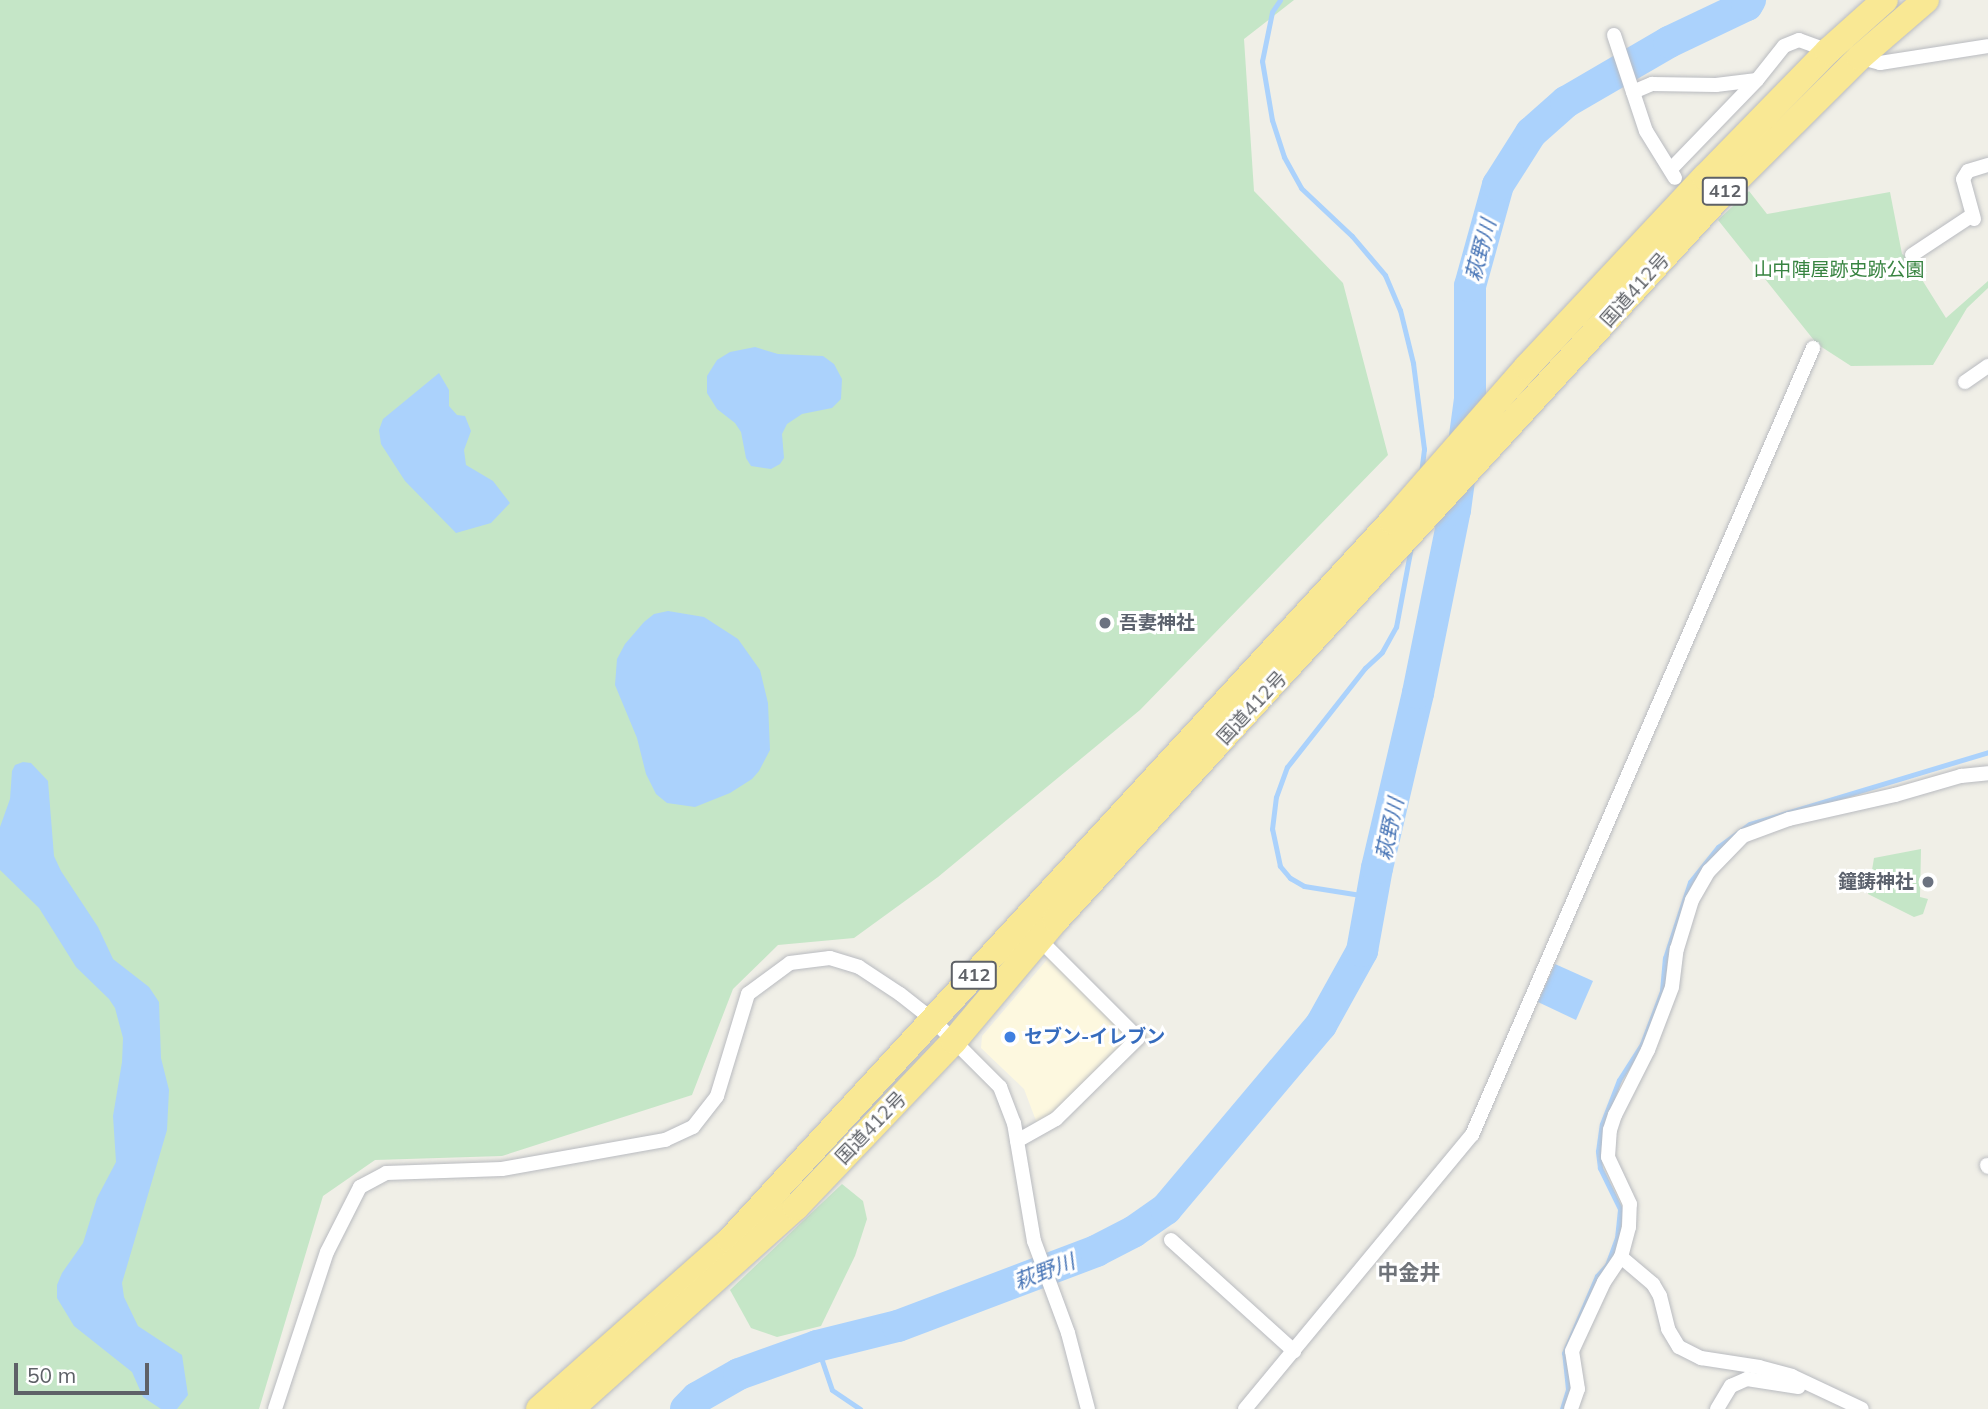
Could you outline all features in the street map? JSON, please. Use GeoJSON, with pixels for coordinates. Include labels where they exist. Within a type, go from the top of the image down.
{"type":"FeatureCollection","features":[{"type":"Feature","properties":{"kind":"highway","name":"国道412号"},"geometry":{"type":"LineString","coordinates":[[538,1409],[730,1240],[1392,521],[1527,367],[1828,51],[1885,0]]}},
{"type":"Feature","properties":{"kind":"highway","name":"国道412号"},"geometry":{"type":"LineString","coordinates":[[571,1409],[796,1207],[954,1041],[1040,940],[1719,197],[1860,57],[1926,0]]}},
{"type":"Feature","properties":{"kind":"street"},"geometry":{"type":"LineString","coordinates":[[1614,35],[1646,131],[1673,173],[1784,46],[1799,40],[1828,51],[1880,63],[1988,46]]}},
{"type":"Feature","properties":{"kind":"street"},"geometry":{"type":"LineString","coordinates":[[1633,92],[1652,85],[1716,85],[1757,80]]}},
{"type":"Feature","properties":{"kind":"street"},"geometry":{"type":"LineString","coordinates":[[1912,255],[1972,217],[1963,179],[1968,171],[1988,165]]}},
{"type":"Feature","properties":{"kind":"street"},"geometry":{"type":"LineString","coordinates":[[1245,1409],[1472,1135],[1813,348]]}},
{"type":"Feature","properties":{"kind":"street"},"geometry":{"type":"LineString","coordinates":[[1965,382],[1988,366]]}},
{"type":"Feature","properties":{"kind":"street"},"geometry":{"type":"LineString","coordinates":[[1571,1409],[1578,1389],[1572,1351],[1604,1282],[1621,1257],[1629,1227],[1630,1204],[1610,1166],[1611,1130],[1615,1115],[1648,1050],[1672,987],[1677,949],[1692,900],[1709,871],[1743,836],[1789,819],[1895,796],[1961,776],[1988,773]]}},
{"type":"Feature","properties":{"kind":"street"},"geometry":{"type":"LineString","coordinates":[[1017,1140],[1056,1119],[1138,1038],[1040,940]]}},
{"type":"Feature","properties":{"kind":"street"},"geometry":{"type":"LineString","coordinates":[[275,1409],[327,1252],[347,1209],[360,1187],[369,1179],[386,1173],[502,1169],[665,1140],[693,1127],[717,1096],[748,994],[790,963],[830,958],[859,967],[933,1020],[1000,1087],[1017,1140],[1034,1241],[1053,1291],[1087,1409]]}},
{"type":"Feature","properties":{"kind":"street"},"geometry":{"type":"LineString","coordinates":[[1171,1240],[1294,1351]]}},
{"type":"Feature","properties":{"kind":"street"},"geometry":{"type":"LineString","coordinates":[[1621,1257],[1653,1284],[1660,1296],[1668,1329],[1679,1347],[1701,1358],[1759,1367],[1812,1384],[1862,1409]]}},
{"type":"Feature","properties":{"kind":"street"},"geometry":{"type":"LineString","coordinates":[[1717,1409],[1731,1386],[1747,1379],[1802,1388],[1812,1384]]}},
{"type":"Feature","properties":{"kind":"shaded area"},"geometry":{"type":"Polygon","coordinates":[[[1051,955],[1130,1040],[1038,1126],[1024,1089],[981,1048],[982,1036],[1051,955]]]}},
{"type":"Feature","properties":{"kind":"green space"},"geometry":{"type":"Polygon","coordinates":[[[0,0],[1294,0],[1244,39],[1254,191],[1343,283],[1388,455],[1140,710],[938,877],[854,938],[778,945],[733,989],[692,1095],[502,1156],[375,1160],[323,1196],[259,1409],[0,1409],[0,0]]]}},
{"type":"Feature","properties":{"kind":"green space","name":"山中陣屋跡史跡公園"},"geometry":{"type":"Polygon","coordinates":[[[1749,191],[1767,214],[1890,192],[1902,254],[1909,259],[1946,318],[1988,281],[1988,288],[1967,308],[1933,365],[1851,366],[1817,344],[1718,220],[1749,191]]]}},
{"type":"Feature","properties":{"kind":"green space"},"geometry":{"type":"Polygon","coordinates":[[[1921,849],[1920,897],[1928,899],[1923,914],[1914,917],[1868,894],[1874,858],[1921,849]]]}},
{"type":"Feature","properties":{"kind":"green space"},"geometry":{"type":"Polygon","coordinates":[[[842,1184],[863,1201],[867,1219],[855,1256],[821,1326],[777,1337],[751,1328],[730,1290],[842,1184]]]}},
{"type":"Feature","properties":{"kind":"water"},"geometry":{"type":"Polygon","coordinates":[[[755,347],[778,354],[823,356],[834,364],[842,379],[841,399],[832,408],[802,414],[787,424],[782,434],[784,458],[771,469],[751,466],[746,458],[741,432],[735,423],[717,409],[707,393],[707,376],[717,360],[730,352],[755,347]]]}},
{"type":"Feature","properties":{"kind":"water"},"geometry":{"type":"Polygon","coordinates":[[[439,373],[449,390],[449,406],[457,415],[465,416],[471,431],[464,450],[466,465],[493,481],[510,503],[491,523],[456,533],[405,481],[381,444],[379,430],[383,419],[439,373]]]}},
{"type":"Feature","properties":{"kind":"water"},"geometry":{"type":"Polygon","coordinates":[[[668,611],[704,617],[738,639],[760,670],[768,703],[770,750],[759,771],[752,779],[730,793],[695,807],[667,803],[656,794],[646,774],[637,738],[615,685],[617,659],[625,644],[654,614],[668,611]]]}},
{"type":"Feature","properties":{"kind":"water"},"geometry":{"type":"Polygon","coordinates":[[[31,763],[48,781],[54,856],[61,871],[98,927],[113,959],[149,987],[159,1002],[161,1058],[169,1090],[167,1130],[122,1283],[124,1297],[138,1326],[182,1355],[188,1395],[177,1409],[161,1409],[143,1397],[132,1372],[74,1326],[57,1298],[57,1285],[62,1273],[83,1243],[97,1198],[116,1162],[113,1116],[123,1038],[115,1008],[109,999],[76,967],[39,908],[0,870],[0,827],[10,799],[12,771],[15,765],[31,763]]]}},
{"type":"Feature","properties":{"kind":"water"},"geometry":{"type":"Polygon","coordinates":[[[1555,964],[1593,981],[1576,1020],[1538,1002],[1555,964]]]}},
{"type":"Feature","properties":{"kind":"waterway"},"geometry":{"type":"LineString","coordinates":[[1280,0],[1272,12],[1262,61],[1272,120],[1284,157],[1301,188],[1352,236],[1385,275],[1400,310],[1413,363],[1424,449],[1421,472]]}},
{"type":"Feature","properties":{"kind":"waterway","name":"萩野川"},"geometry":{"type":"LineString","coordinates":[[686,1409],[697,1398],[739,1374],[817,1346],[898,1326],[1096,1251],[1133,1232],[1166,1209],[1321,1025],[1362,951],[1377,868],[1418,693],[1455,510],[1470,399],[1470,286],[1498,185],[1531,133],[1566,102],[1669,42],[1747,5],[1750,0]]}},
{"type":"Feature","properties":{"kind":"waterway"},"geometry":{"type":"LineString","coordinates":[[1373,897],[1304,886],[1290,878],[1280,866],[1272,829],[1276,797],[1287,767],[1365,668],[1382,652],[1396,627],[1411,547]]}},
{"type":"Feature","properties":{"kind":"waterway"},"geometry":{"type":"LineString","coordinates":[[1562,1409],[1568,1389],[1564,1353],[1597,1276],[1607,1265],[1617,1238],[1620,1209],[1600,1168],[1598,1151],[1602,1124],[1619,1080],[1642,1044],[1662,991],[1665,958],[1690,882],[1718,847],[1750,824],[1988,752]]}},
{"type":"Feature","properties":{"kind":"waterway"},"geometry":{"type":"LineString","coordinates":[[817,1346],[832,1390],[860,1409]]}},
{"type":"Feature","properties":{"kind":"place","name":"吾妻神社"},"geometry":{"type":"Point","coordinates":[1105,623]}},
{"type":"Feature","properties":{"kind":"place","name":"鐘鋳神社"},"geometry":{"type":"Point","coordinates":[1928,882]}},
{"type":"Feature","properties":{"kind":"place","name":"セブン-イレブン"},"geometry":{"type":"Point","coordinates":[1010,1037]}},
{"type":"Feature","properties":{"kind":"district","name":"中金井"},"geometry":{"type":"Point","coordinates":[1409,1272]}}]}
